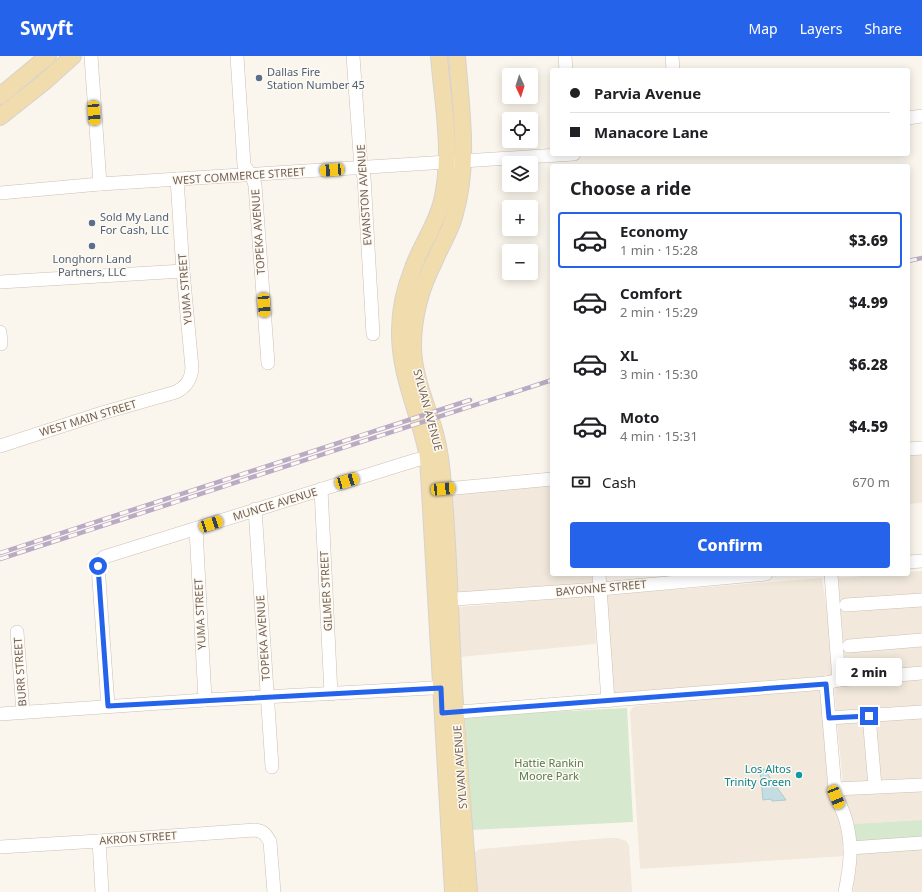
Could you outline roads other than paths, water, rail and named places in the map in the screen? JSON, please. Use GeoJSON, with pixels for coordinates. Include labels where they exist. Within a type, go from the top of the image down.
{"type":"FeatureCollection","features":[{"type":"Feature","properties":{"kind":"main road"},"geometry":{"type":"LineString","coordinates":[[22,100],[5,92],[48,56]]}},
{"type":"Feature","properties":{"kind":"main road","name":"SYLVAN AVENUE"},"geometry":{"type":"LineString","coordinates":[[437,490],[403,365],[400,329],[405,292],[413,267],[432,229],[442,202],[447,162],[446,117],[439,56]]}},
{"type":"Feature","properties":{"kind":"main road","name":"SYLVAN AVENUE"},"geometry":{"type":"LineString","coordinates":[[457,56],[463,161],[461,188],[454,218],[426,279],[419,299],[413,333],[413,347],[415,364],[437,439],[440,455],[437,490],[447,687],[469,892]]}},
{"type":"Feature","properties":{"kind":"main road"},"geometry":{"type":"LineString","coordinates":[[0,117],[22,100],[68,59]]}},
{"type":"Feature","properties":{"kind":"main road","name":"SYLVAN AVENUE"},"geometry":{"type":"LineString","coordinates":[[449,713],[453,892]]}},
{"type":"Feature","properties":{"kind":"street"},"geometry":{"type":"LineString","coordinates":[[90,56],[100,184]]}},
{"type":"Feature","properties":{"kind":"street","name":"TOPEKA AVENUE"},"geometry":{"type":"LineString","coordinates":[[237,56],[244,164],[255,185],[268,363]]}},
{"type":"Feature","properties":{"kind":"street","name":"EVANSTON AVENUE"},"geometry":{"type":"LineString","coordinates":[[353,56],[361,168],[364,177],[373,334]]}},
{"type":"Feature","properties":{"kind":"street"},"geometry":{"type":"LineString","coordinates":[[565,56],[566,68]]}},
{"type":"Feature","properties":{"kind":"street"},"geometry":{"type":"LineString","coordinates":[[672,56],[673,68]]}},
{"type":"Feature","properties":{"kind":"street"},"geometry":{"type":"LineString","coordinates":[[910,118],[922,116]]}},
{"type":"Feature","properties":{"kind":"street","name":"WEST COMMERCE STREET"},"geometry":{"type":"LineString","coordinates":[[0,192],[100,184],[550,155]]}},
{"type":"Feature","properties":{"kind":"street","name":"YUMA STREET"},"geometry":{"type":"LineString","coordinates":[[176,392],[188,383],[192,368],[183,271],[177,179]]}},
{"type":"Feature","properties":{"kind":"street"},"geometry":{"type":"LineString","coordinates":[[0,282],[183,271]]}},
{"type":"Feature","properties":{"kind":"street","name":"WEST MAIN STREET"},"geometry":{"type":"LineString","coordinates":[[0,446],[102,413],[176,392]]}},
{"type":"Feature","properties":{"kind":"street"},"geometry":{"type":"LineString","coordinates":[[910,449],[922,448]]}},
{"type":"Feature","properties":{"kind":"street","name":"MUNCIE AVENUE"},"geometry":{"type":"LineString","coordinates":[[108,706],[98,566],[104,557],[420,458],[428,457]]}},
{"type":"Feature","properties":{"kind":"street"},"geometry":{"type":"LineString","coordinates":[[437,490],[550,479]]}},
{"type":"Feature","properties":{"kind":"street","name":"GILMER STREET"},"geometry":{"type":"LineString","coordinates":[[321,489],[331,694]]}},
{"type":"Feature","properties":{"kind":"street","name":"TOPEKA AVENUE"},"geometry":{"type":"LineString","coordinates":[[255,509],[272,767]]}},
{"type":"Feature","properties":{"kind":"street","name":"YUMA STREET"},"geometry":{"type":"LineString","coordinates":[[196,529],[205,700]]}},
{"type":"Feature","properties":{"kind":"street"},"geometry":{"type":"LineString","coordinates":[[910,562],[922,561]]}},
{"type":"Feature","properties":{"kind":"street"},"geometry":{"type":"LineString","coordinates":[[598,576],[608,701]]}},
{"type":"Feature","properties":{"kind":"street","name":"BAYONNE STREET"},"geometry":{"type":"LineString","coordinates":[[443,600],[600,589],[744,576]]}},
{"type":"Feature","properties":{"kind":"street"},"geometry":{"type":"LineString","coordinates":[[831,576],[839,680]]}},
{"type":"Feature","properties":{"kind":"street"},"geometry":{"type":"LineString","coordinates":[[846,605],[922,600]]}},
{"type":"Feature","properties":{"kind":"street","name":"BURR STREET"},"geometry":{"type":"LineString","coordinates":[[17,632],[22,712]]}},
{"type":"Feature","properties":{"kind":"street"},"geometry":{"type":"LineString","coordinates":[[849,646],[922,640]]}},
{"type":"Feature","properties":{"kind":"street"},"geometry":{"type":"LineString","coordinates":[[449,713],[826,684],[839,680],[922,673]]}},
{"type":"Feature","properties":{"kind":"street"},"geometry":{"type":"LineString","coordinates":[[826,684],[834,789],[846,821],[850,848],[851,859],[845,892]]}},
{"type":"Feature","properties":{"kind":"street"},"geometry":{"type":"LineString","coordinates":[[0,714],[205,700],[447,687]]}},
{"type":"Feature","properties":{"kind":"street"},"geometry":{"type":"LineString","coordinates":[[829,718],[922,712]]}},
{"type":"Feature","properties":{"kind":"street"},"geometry":{"type":"LineString","coordinates":[[869,716],[875,786]]}},
{"type":"Feature","properties":{"kind":"street"},"geometry":{"type":"LineString","coordinates":[[834,789],[922,785]]}},
{"type":"Feature","properties":{"kind":"street","name":"AKRON STREET"},"geometry":{"type":"LineString","coordinates":[[0,847],[255,830],[261,831],[266,835],[270,842],[274,892]]}},
{"type":"Feature","properties":{"kind":"street"},"geometry":{"type":"LineString","coordinates":[[99,841],[102,892]]}},
{"type":"Feature","properties":{"kind":"street"},"geometry":{"type":"LineString","coordinates":[[850,848],[922,843]]}},
{"type":"Feature","properties":{"kind":"water"},"geometry":{"type":"Polygon","coordinates":[[[764,769],[786,800],[763,800],[760,770],[764,769]]]}},
{"type":"Feature","properties":{"kind":"railway"},"geometry":{"type":"LineString","coordinates":[[910,261],[922,258]]}},
{"type":"Feature","properties":{"kind":"railway"},"geometry":{"type":"LineString","coordinates":[[0,559],[550,381]]}},
{"type":"Feature","properties":{"kind":"railway"},"geometry":{"type":"LineString","coordinates":[[0,553],[470,400]]}},
{"type":"Feature","properties":{"kind":"place","name":"Dallas Fire Station Number 45"},"geometry":{"type":"Point","coordinates":[259,78]}},
{"type":"Feature","properties":{"kind":"place","name":"Sold My Land For Cash, LLC"},"geometry":{"type":"Point","coordinates":[92,223]}},
{"type":"Feature","properties":{"kind":"place","name":"Longhorn Land Partners, LLC"},"geometry":{"type":"Point","coordinates":[92,246]}},
{"type":"Feature","properties":{"kind":"place","name":"Los Altos Trinity Green"},"geometry":{"type":"Point","coordinates":[799,775]}},
{"type":"Feature","properties":{"kind":"park label","name":"Hattie Rankin Moore Park"},"geometry":{"type":"Point","coordinates":[549,769]}}]}
